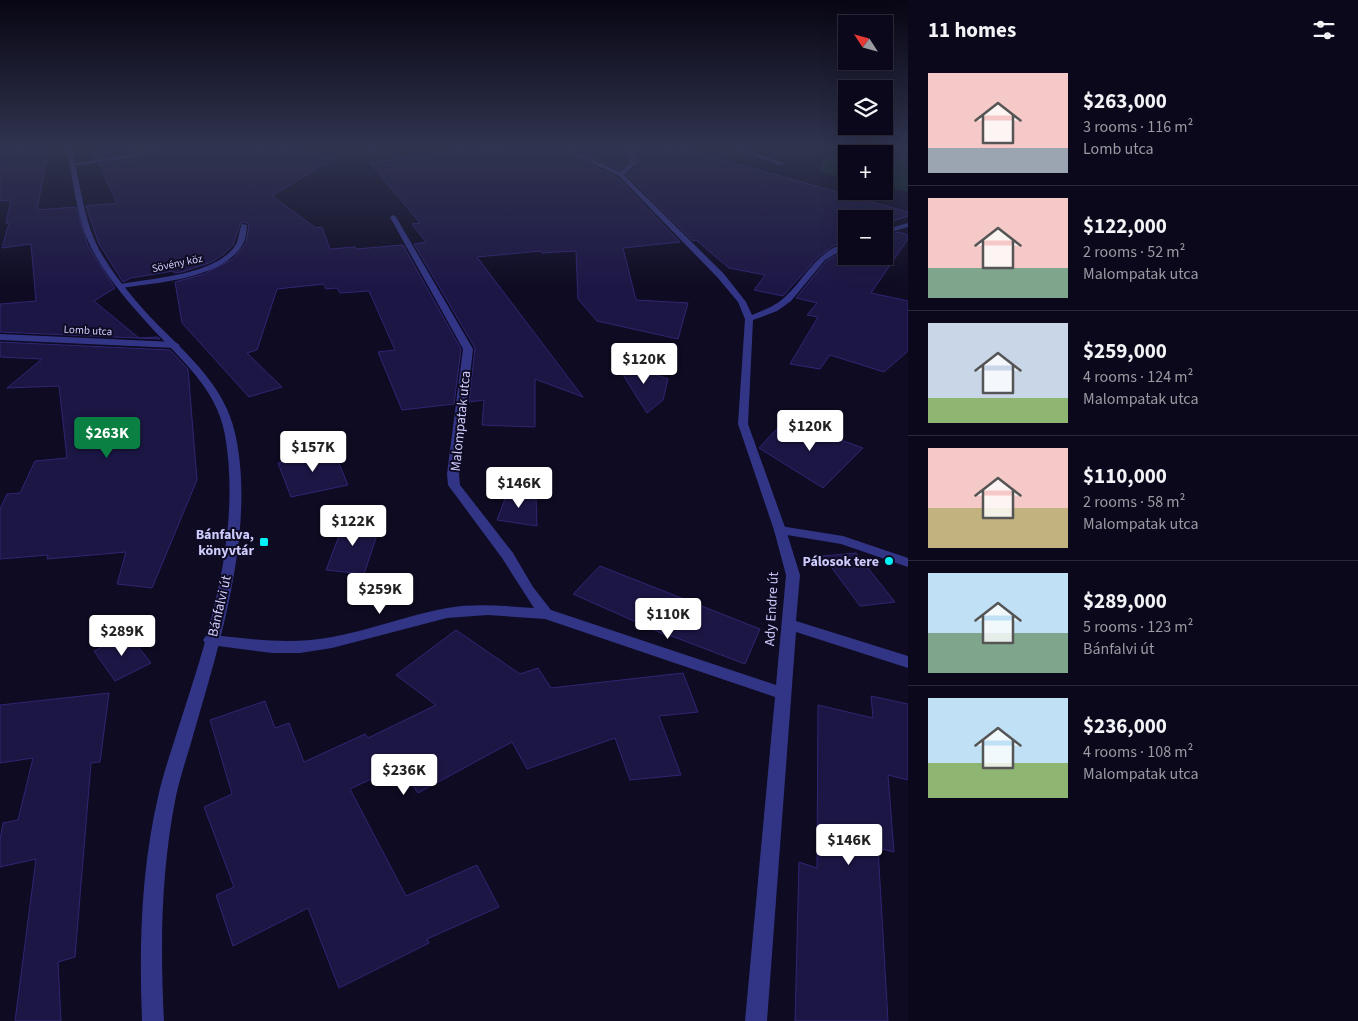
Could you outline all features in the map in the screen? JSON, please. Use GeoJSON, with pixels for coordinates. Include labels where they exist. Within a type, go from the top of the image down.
{"type":"FeatureCollection","features":[{"type":"Feature","properties":{"kind":"street","name":"Bánfalvi út"},"geometry":{"type":"LineString","coordinates":[[79,194],[86,232],[99,257],[141,311],[175,345],[216,394],[230,433],[235,483],[233,524],[226,576],[211,640],[168,795],[153,889],[151,957],[153,1021]]}},
{"type":"Feature","properties":{"kind":"street"},"geometry":{"type":"LineString","coordinates":[[639,194],[720,276],[742,302],[749,319],[774,310],[788,299],[822,258],[838,249]]}},
{"type":"Feature","properties":{"kind":"street","name":"Malompatak utca"},"geometry":{"type":"LineString","coordinates":[[394,217],[468,349],[453,474],[454,485],[508,556],[528,590],[546,614]]}},
{"type":"Feature","properties":{"kind":"street","name":"Sövény köz"},"geometry":{"type":"LineString","coordinates":[[121,286],[210,268],[228,258],[239,246],[244,225]]}},
{"type":"Feature","properties":{"kind":"street"},"geometry":{"type":"LineString","coordinates":[[893,229],[908,225]]}},
{"type":"Feature","properties":{"kind":"street","name":"Ady Endre út"},"geometry":{"type":"LineString","coordinates":[[749,319],[743,424],[780,530],[793,575],[756,1021]]}},
{"type":"Feature","properties":{"kind":"street","name":"Lomb utca"},"geometry":{"type":"LineString","coordinates":[[0,337],[175,345]]}},
{"type":"Feature","properties":{"kind":"street"},"geometry":{"type":"LineString","coordinates":[[780,530],[843,540],[908,563]]}},
{"type":"Feature","properties":{"kind":"street"},"geometry":{"type":"LineString","coordinates":[[211,640],[272,647],[300,647],[332,643],[447,613],[488,610],[546,614],[782,694]]}},
{"type":"Feature","properties":{"kind":"street"},"geometry":{"type":"LineString","coordinates":[[788,624],[908,662]]}},
{"type":"Feature","properties":{"kind":"building"},"geometry":{"type":"Polygon","coordinates":[[[0,194],[40,194],[37,210],[76,207],[88,246],[115,288],[94,301],[139,338],[158,337],[160,339],[0,332],[0,304],[36,301],[31,244],[2,248],[9,223],[6,223],[11,200],[0,201],[0,194]]]}},
{"type":"Feature","properties":{"kind":"building"},"geometry":{"type":"Polygon","coordinates":[[[113,194],[276,194],[272,196],[316,228],[322,227],[330,249],[403,245],[461,349],[454,404],[402,410],[378,352],[395,350],[369,291],[340,293],[337,288],[326,289],[324,284],[277,289],[257,350],[247,353],[282,387],[249,397],[182,323],[175,282],[204,274],[233,259],[246,243],[249,225],[241,222],[233,245],[212,262],[182,272],[174,273],[173,271],[131,278],[123,282],[99,244],[86,206],[117,203],[113,194]]]}},
{"type":"Feature","properties":{"kind":"building"},"geometry":{"type":"Polygon","coordinates":[[[396,194],[633,194],[680,242],[623,248],[636,300],[688,303],[678,339],[597,321],[578,299],[576,251],[542,253],[541,251],[477,257],[583,397],[535,379],[535,427],[482,425],[484,400],[469,402],[475,348],[414,244],[426,242],[412,224],[420,223],[396,194]]]}},
{"type":"Feature","properties":{"kind":"building"},"geometry":{"type":"Polygon","coordinates":[[[646,194],[838,194],[838,200],[865,200],[908,212],[908,216],[893,221],[893,210],[838,210],[838,244],[818,257],[783,296],[754,290],[765,275],[729,268],[696,240],[693,241],[646,194]]]}},
{"type":"Feature","properties":{"kind":"building"},"geometry":{"type":"Polygon","coordinates":[[[899,232],[908,235],[908,239],[893,261],[893,234],[899,232]]]}},
{"type":"Feature","properties":{"kind":"building"},"geometry":{"type":"Polygon","coordinates":[[[838,254],[838,265],[890,265],[871,293],[908,301],[908,351],[884,372],[830,355],[820,369],[790,364],[818,317],[807,315],[817,303],[796,298],[826,261],[838,254]]]}},
{"type":"Feature","properties":{"kind":"building"},"geometry":{"type":"Polygon","coordinates":[[[0,342],[170,350],[188,369],[197,480],[152,588],[117,584],[126,552],[47,559],[48,555],[0,559],[0,509],[7,494],[20,493],[35,461],[67,458],[59,386],[7,388],[42,359],[0,357],[0,342]]]}},
{"type":"Feature","properties":{"kind":"building"},"geometry":{"type":"Polygon","coordinates":[[[613,359],[668,379],[663,400],[647,413],[613,359]]]}},
{"type":"Feature","properties":{"kind":"building"},"geometry":{"type":"Polygon","coordinates":[[[785,420],[863,448],[823,488],[759,448],[785,420]]]}},
{"type":"Feature","properties":{"kind":"building"},"geometry":{"type":"Polygon","coordinates":[[[333,449],[348,485],[291,497],[278,463],[333,449]]]}},
{"type":"Feature","properties":{"kind":"building"},"geometry":{"type":"Polygon","coordinates":[[[508,491],[536,496],[537,526],[497,520],[508,491]]]}},
{"type":"Feature","properties":{"kind":"building"},"geometry":{"type":"Polygon","coordinates":[[[347,515],[379,529],[364,574],[326,570],[347,515]]]}},
{"type":"Feature","properties":{"kind":"building"},"geometry":{"type":"Polygon","coordinates":[[[856,553],[895,602],[860,606],[823,556],[856,553]]]}},
{"type":"Feature","properties":{"kind":"building"},"geometry":{"type":"Polygon","coordinates":[[[600,566],[760,629],[745,664],[669,635],[670,637],[573,594],[600,566]]]}},
{"type":"Feature","properties":{"kind":"building"},"geometry":{"type":"Polygon","coordinates":[[[456,630],[520,674],[538,668],[551,688],[683,673],[698,712],[659,716],[681,775],[630,780],[615,738],[527,769],[512,742],[418,793],[399,766],[350,789],[406,896],[477,865],[499,907],[427,939],[429,943],[339,988],[308,908],[233,946],[216,895],[234,887],[204,807],[232,794],[210,720],[265,701],[275,728],[289,723],[304,762],[365,734],[368,738],[436,705],[396,675],[456,630]]]}},
{"type":"Feature","properties":{"kind":"building"},"geometry":{"type":"Polygon","coordinates":[[[128,634],[151,663],[115,681],[94,651],[128,634]]]}},
{"type":"Feature","properties":{"kind":"building"},"geometry":{"type":"Polygon","coordinates":[[[109,693],[100,762],[91,763],[75,957],[58,962],[61,1021],[15,1021],[36,859],[0,867],[0,840],[3,823],[18,820],[33,758],[0,763],[0,705],[109,693]]]}},
{"type":"Feature","properties":{"kind":"building"},"geometry":{"type":"Polygon","coordinates":[[[871,696],[908,704],[908,780],[888,775],[894,852],[878,848],[888,1021],[795,1021],[799,862],[817,868],[818,705],[873,718],[871,696]]]}},
{"type":"Feature","properties":{"kind":"place","name":"Bánfalva, könyvtár"},"geometry":{"type":"Point","coordinates":[264,542]}},
{"type":"Feature","properties":{"kind":"place","name":"Pálosok tere"},"geometry":{"type":"Point","coordinates":[889,561]}}]}
